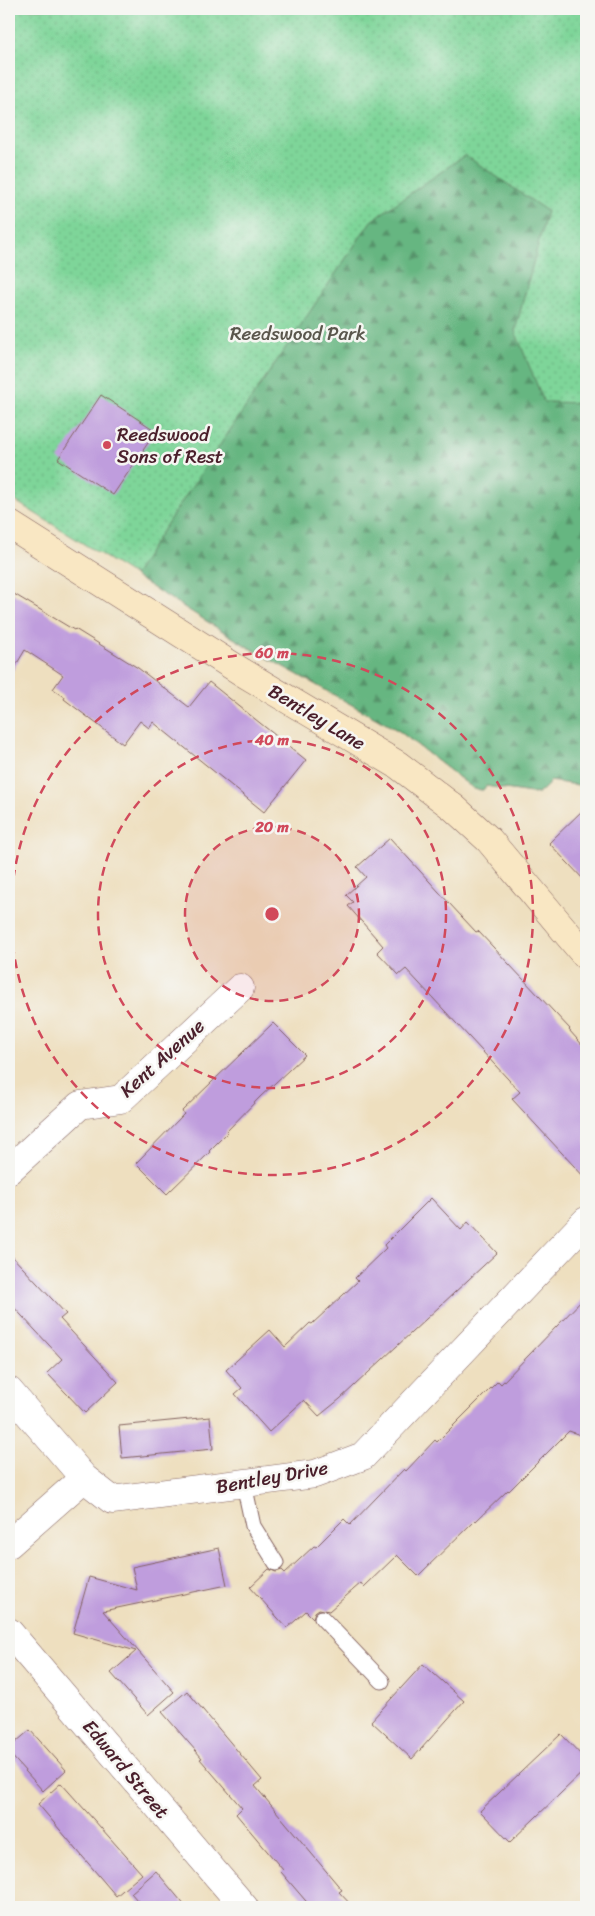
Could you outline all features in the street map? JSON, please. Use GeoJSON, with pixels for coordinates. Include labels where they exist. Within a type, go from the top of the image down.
{"type":"FeatureCollection","features":[{"type":"Feature","properties":{"kind":"street","name":"Bentley Lane"},"geometry":{"type":"LineString","coordinates":[[9,524],[242,672],[398,765],[454,808],[489,840],[586,956]]}},
{"type":"Feature","properties":{"kind":"street","name":"Kent Avenue"},"geometry":{"type":"LineString","coordinates":[[9,1170],[80,1105],[121,1099],[240,988]]}},
{"type":"Feature","properties":{"kind":"street","name":"Bentley Drive"},"geometry":{"type":"LineString","coordinates":[[9,1391],[84,1478],[112,1500],[315,1474],[363,1456],[586,1221]]}},
{"type":"Feature","properties":{"kind":"street"},"geometry":{"type":"LineString","coordinates":[[9,1544],[84,1478]]}},
{"type":"Feature","properties":{"kind":"street","name":"Edward Street"},"geometry":{"type":"LineString","coordinates":[[9,1632],[244,1907]]}},
{"type":"Feature","properties":{"kind":"lane"},"geometry":{"type":"LineString","coordinates":[[244,1484],[253,1526],[276,1563]]}},
{"type":"Feature","properties":{"kind":"lane"},"geometry":{"type":"LineString","coordinates":[[322,1618],[382,1681]]}},
{"type":"Feature","properties":{"kind":"green space","name":"Reedswood Park"},"geometry":{"type":"Polygon","coordinates":[[[9,9],[586,9],[586,786],[550,781],[538,794],[486,786],[483,790],[474,789],[399,731],[248,647],[9,497],[9,9]]]}},
{"type":"Feature","properties":{"kind":"green space"},"geometry":{"type":"Polygon","coordinates":[[[465,155],[547,211],[515,331],[544,402],[586,403],[586,786],[550,781],[538,794],[486,786],[483,790],[474,789],[399,731],[248,647],[134,576],[160,534],[371,221],[465,155]]]}},
{"type":"Feature","properties":{"kind":"building","name":"Reedswood Sons of Rest"},"geometry":{"type":"Polygon","coordinates":[[[101,395],[156,431],[113,495],[58,459],[101,395]]]}},
{"type":"Feature","properties":{"kind":"building"},"geometry":{"type":"Polygon","coordinates":[[[9,591],[138,668],[189,707],[209,682],[306,760],[264,812],[153,722],[149,728],[140,721],[123,744],[53,689],[63,675],[25,650],[9,677],[9,591]]]}},
{"type":"Feature","properties":{"kind":"building"},"geometry":{"type":"Polygon","coordinates":[[[586,807],[586,882],[549,843],[586,807]]]}},
{"type":"Feature","properties":{"kind":"building"},"geometry":{"type":"Polygon","coordinates":[[[390,838],[476,932],[478,931],[570,1029],[586,1049],[586,1179],[512,1099],[520,1092],[406,969],[399,975],[377,952],[383,946],[348,906],[353,902],[346,895],[366,877],[357,867],[390,838]]]}},
{"type":"Feature","properties":{"kind":"building"},"geometry":{"type":"Polygon","coordinates":[[[273,1023],[305,1055],[260,1097],[226,1132],[210,1152],[167,1194],[136,1163],[184,1114],[182,1111],[273,1023]]]}},
{"type":"Feature","properties":{"kind":"building"},"geometry":{"type":"Polygon","coordinates":[[[431,1198],[461,1230],[468,1222],[497,1253],[340,1399],[319,1416],[304,1400],[269,1432],[235,1394],[242,1388],[226,1370],[270,1330],[285,1347],[358,1281],[355,1278],[386,1248],[384,1245],[431,1198]]]}},
{"type":"Feature","properties":{"kind":"building"},"geometry":{"type":"Polygon","coordinates":[[[9,1253],[66,1314],[60,1319],[118,1382],[85,1413],[47,1373],[62,1359],[9,1302],[9,1253]]]}},
{"type":"Feature","properties":{"kind":"building"},"geometry":{"type":"Polygon","coordinates":[[[586,1296],[586,1437],[569,1431],[509,1491],[475,1520],[418,1576],[397,1555],[364,1587],[361,1583],[329,1611],[319,1609],[315,1612],[313,1618],[306,1611],[287,1628],[250,1587],[269,1569],[276,1572],[282,1570],[285,1573],[314,1546],[316,1547],[344,1519],[350,1525],[404,1469],[406,1471],[435,1440],[437,1442],[498,1381],[501,1384],[586,1296]]]}},
{"type":"Feature","properties":{"kind":"building"},"geometry":{"type":"Polygon","coordinates":[[[210,1417],[213,1449],[122,1458],[119,1426],[210,1417]]]}},
{"type":"Feature","properties":{"kind":"building"},"geometry":{"type":"Polygon","coordinates":[[[219,1548],[227,1585],[103,1611],[174,1692],[148,1715],[111,1673],[136,1651],[73,1633],[89,1577],[137,1590],[132,1567],[219,1548]]]}},
{"type":"Feature","properties":{"kind":"building"},"geometry":{"type":"Polygon","coordinates":[[[423,1664],[464,1701],[412,1759],[371,1721],[423,1664]]]}},
{"type":"Feature","properties":{"kind":"building"},"geometry":{"type":"Polygon","coordinates":[[[187,1691],[262,1780],[255,1786],[342,1890],[339,1892],[353,1907],[311,1907],[236,1814],[242,1808],[162,1712],[187,1691]]]}},
{"type":"Feature","properties":{"kind":"building"},"geometry":{"type":"Polygon","coordinates":[[[30,1730],[66,1770],[43,1791],[9,1753],[9,1748],[30,1730]]]}},
{"type":"Feature","properties":{"kind":"building"},"geometry":{"type":"Polygon","coordinates":[[[561,1734],[586,1760],[586,1769],[510,1842],[480,1811],[561,1734]]]}},
{"type":"Feature","properties":{"kind":"building"},"geometry":{"type":"Polygon","coordinates":[[[61,1783],[142,1874],[116,1896],[38,1804],[61,1783]]]}},
{"type":"Feature","properties":{"kind":"building"},"geometry":{"type":"Polygon","coordinates":[[[156,1871],[186,1907],[143,1907],[131,1893],[156,1871]]]}},
{"type":"Feature","properties":{"kind":"place","name":"Reedswood Sons of Rest"},"geometry":{"type":"Point","coordinates":[107,445]}}]}
